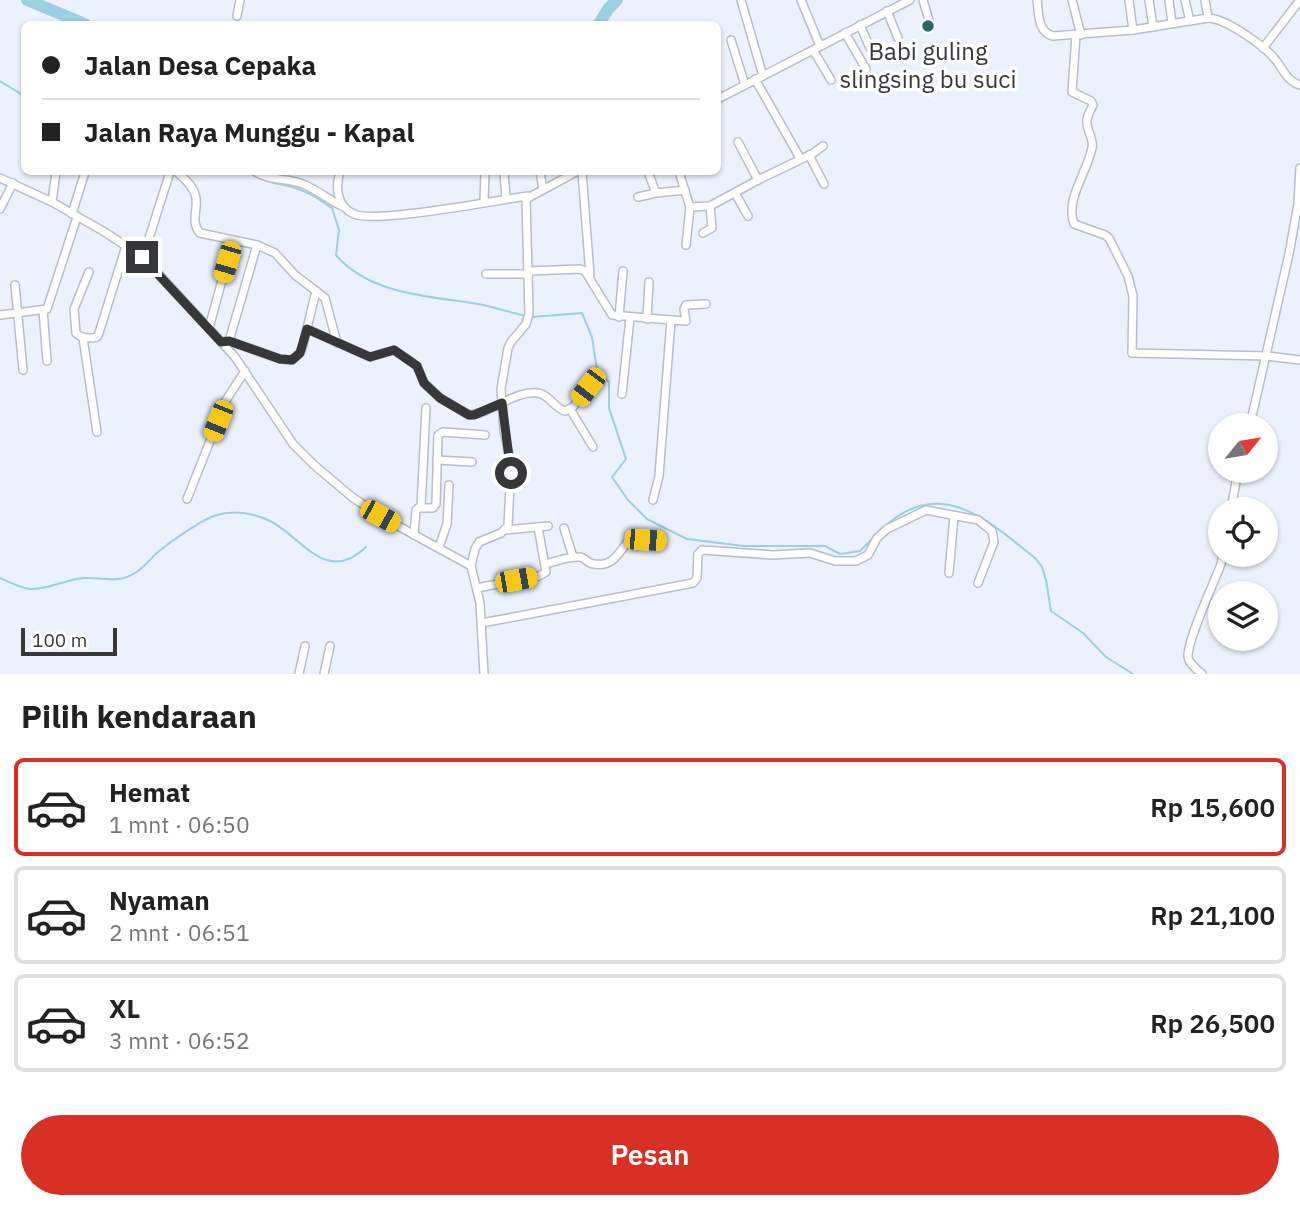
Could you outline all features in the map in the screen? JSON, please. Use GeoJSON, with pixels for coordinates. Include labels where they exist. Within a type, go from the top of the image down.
{"type":"FeatureCollection","features":[{"type":"Feature","properties":{"kind":"street"},"geometry":{"type":"LineString","coordinates":[[237,16],[240,0]]}},
{"type":"Feature","properties":{"kind":"street"},"geometry":{"type":"LineString","coordinates":[[741,0],[759,78],[800,158]]}},
{"type":"Feature","properties":{"kind":"street"},"geometry":{"type":"LineString","coordinates":[[801,0],[831,80]]}},
{"type":"Feature","properties":{"kind":"street"},"geometry":{"type":"LineString","coordinates":[[721,97],[891,6],[910,0]]}},
{"type":"Feature","properties":{"kind":"street"},"geometry":{"type":"LineString","coordinates":[[923,0],[931,27]]}},
{"type":"Feature","properties":{"kind":"street"},"geometry":{"type":"LineString","coordinates":[[1037,0],[1044,32],[1052,36],[1133,30],[1208,18],[1218,19],[1263,48],[1274,58],[1289,80],[1300,85]]}},
{"type":"Feature","properties":{"kind":"street"},"geometry":{"type":"LineString","coordinates":[[1072,0],[1079,35],[1072,92],[1091,101],[1093,105],[1086,122],[1093,143],[1074,195],[1072,220],[1074,224],[1109,238],[1128,276],[1133,296],[1132,353],[1267,356],[1300,360]]}},
{"type":"Feature","properties":{"kind":"street"},"geometry":{"type":"LineString","coordinates":[[1129,0],[1133,30]]}},
{"type":"Feature","properties":{"kind":"street"},"geometry":{"type":"LineString","coordinates":[[1149,0],[1153,27]]}},
{"type":"Feature","properties":{"kind":"street"},"geometry":{"type":"LineString","coordinates":[[1169,0],[1172,23]]}},
{"type":"Feature","properties":{"kind":"street"},"geometry":{"type":"LineString","coordinates":[[1185,0],[1190,21]]}},
{"type":"Feature","properties":{"kind":"street"},"geometry":{"type":"LineString","coordinates":[[1205,0],[1208,18]]}},
{"type":"Feature","properties":{"kind":"street"},"geometry":{"type":"LineString","coordinates":[[1263,48],[1300,0]]}},
{"type":"Feature","properties":{"kind":"street"},"geometry":{"type":"LineString","coordinates":[[891,6],[898,38]]}},
{"type":"Feature","properties":{"kind":"street"},"geometry":{"type":"LineString","coordinates":[[860,25],[870,48]]}},
{"type":"Feature","properties":{"kind":"street"},"geometry":{"type":"LineString","coordinates":[[845,33],[866,69]]}},
{"type":"Feature","properties":{"kind":"street"},"geometry":{"type":"LineString","coordinates":[[731,40],[745,85]]}},
{"type":"Feature","properties":{"kind":"street"},"geometry":{"type":"LineString","coordinates":[[738,142],[758,180]]}},
{"type":"Feature","properties":{"kind":"street"},"geometry":{"type":"LineString","coordinates":[[690,207],[710,206],[823,146]]}},
{"type":"Feature","properties":{"kind":"street"},"geometry":{"type":"LineString","coordinates":[[809,155],[824,184]]}},
{"type":"Feature","properties":{"kind":"street"},"geometry":{"type":"LineString","coordinates":[[1253,413],[1298,204],[1300,168]]}},
{"type":"Feature","properties":{"kind":"street"},"geometry":{"type":"LineString","coordinates":[[52,202],[56,175]]}},
{"type":"Feature","properties":{"kind":"street"},"geometry":{"type":"LineString","coordinates":[[47,361],[45,310],[75,216],[84,175]]}},
{"type":"Feature","properties":{"kind":"street"},"geometry":{"type":"LineString","coordinates":[[142,257],[169,175]]}},
{"type":"Feature","properties":{"kind":"street"},"geometry":{"type":"LineString","coordinates":[[180,175],[195,192],[197,202],[194,224],[197,230],[200,233],[257,245],[275,253],[295,275],[326,301],[337,343]]}},
{"type":"Feature","properties":{"kind":"street"},"geometry":{"type":"LineString","coordinates":[[262,175],[273,180],[302,183],[353,214],[380,216],[528,196],[570,175]]}},
{"type":"Feature","properties":{"kind":"street"},"geometry":{"type":"LineString","coordinates":[[340,175],[338,192],[345,207]]}},
{"type":"Feature","properties":{"kind":"street"},"geometry":{"type":"LineString","coordinates":[[484,201],[485,175]]}},
{"type":"Feature","properties":{"kind":"street"},"geometry":{"type":"LineString","coordinates":[[505,175],[506,198]]}},
{"type":"Feature","properties":{"kind":"street"},"geometry":{"type":"LineString","coordinates":[[541,175],[543,188]]}},
{"type":"Feature","properties":{"kind":"street"},"geometry":{"type":"LineString","coordinates":[[582,175],[590,275],[608,311],[619,317],[686,321],[686,305],[706,304]]}},
{"type":"Feature","properties":{"kind":"street"},"geometry":{"type":"LineString","coordinates":[[649,175],[656,193]]}},
{"type":"Feature","properties":{"kind":"street"},"geometry":{"type":"LineString","coordinates":[[680,175],[690,207],[686,245]]}},
{"type":"Feature","properties":{"kind":"street"},"geometry":{"type":"LineString","coordinates":[[0,178],[52,202],[142,257],[209,328],[225,341],[293,444],[314,466],[352,498],[471,566]]}},
{"type":"Feature","properties":{"kind":"street"},"geometry":{"type":"LineString","coordinates":[[0,209],[13,183]]}},
{"type":"Feature","properties":{"kind":"street"},"geometry":{"type":"LineString","coordinates":[[638,197],[685,190]]}},
{"type":"Feature","properties":{"kind":"street"},"geometry":{"type":"LineString","coordinates":[[735,193],[748,216]]}},
{"type":"Feature","properties":{"kind":"street"},"geometry":{"type":"LineString","coordinates":[[505,530],[509,522],[511,469],[501,389],[508,348],[526,324],[529,314],[525,202],[528,196]]}},
{"type":"Feature","properties":{"kind":"street"},"geometry":{"type":"LineString","coordinates":[[703,233],[712,228],[710,206]]}},
{"type":"Feature","properties":{"kind":"street"},"geometry":{"type":"LineString","coordinates":[[209,328],[233,240]]}},
{"type":"Feature","properties":{"kind":"street"},"geometry":{"type":"LineString","coordinates":[[225,341],[257,245]]}},
{"type":"Feature","properties":{"kind":"street"},"geometry":{"type":"LineString","coordinates":[[83,338],[98,335],[126,246]]}},
{"type":"Feature","properties":{"kind":"street"},"geometry":{"type":"LineString","coordinates":[[486,274],[580,269],[590,275]]}},
{"type":"Feature","properties":{"kind":"street"},"geometry":{"type":"LineString","coordinates":[[619,317],[623,271]]}},
{"type":"Feature","properties":{"kind":"street"},"geometry":{"type":"LineString","coordinates":[[89,272],[74,309],[75,330],[83,338],[97,432]]}},
{"type":"Feature","properties":{"kind":"street"},"geometry":{"type":"LineString","coordinates":[[647,319],[649,282]]}},
{"type":"Feature","properties":{"kind":"street"},"geometry":{"type":"LineString","coordinates":[[15,285],[23,370]]}},
{"type":"Feature","properties":{"kind":"street"},"geometry":{"type":"LineString","coordinates":[[225,341],[280,359],[292,360],[300,353],[316,291]]}},
{"type":"Feature","properties":{"kind":"street"},"geometry":{"type":"LineString","coordinates":[[0,315],[45,310]]}},
{"type":"Feature","properties":{"kind":"street"},"geometry":{"type":"LineString","coordinates":[[622,394],[630,318]]}},
{"type":"Feature","properties":{"kind":"street"},"geometry":{"type":"LineString","coordinates":[[653,500],[659,476],[671,320]]}},
{"type":"Feature","properties":{"kind":"street"},"geometry":{"type":"LineString","coordinates":[[307,329],[374,358],[394,350],[417,366],[424,383],[440,398],[469,415],[519,396],[540,393],[548,397],[562,412],[570,409],[588,387]]}},
{"type":"Feature","properties":{"kind":"street"},"geometry":{"type":"LineString","coordinates":[[187,499],[218,421],[217,414],[245,371]]}},
{"type":"Feature","properties":{"kind":"street"},"geometry":{"type":"LineString","coordinates":[[421,507],[426,408]]}},
{"type":"Feature","properties":{"kind":"street"},"geometry":{"type":"LineString","coordinates":[[570,409],[593,447]]}},
{"type":"Feature","properties":{"kind":"street"},"geometry":{"type":"LineString","coordinates":[[414,535],[416,510],[421,507],[433,508],[436,504],[439,433],[485,435]]}},
{"type":"Feature","properties":{"kind":"street"},"geometry":{"type":"LineString","coordinates":[[437,460],[472,463]]}},
{"type":"Feature","properties":{"kind":"street"},"geometry":{"type":"LineString","coordinates":[[439,547],[447,524],[449,485]]}},
{"type":"Feature","properties":{"kind":"street"},"geometry":{"type":"LineString","coordinates":[[482,623],[693,583],[697,578],[698,554],[702,550],[773,555],[810,553],[835,561],[856,561],[868,555],[881,533],[920,511],[929,510],[978,520],[994,534],[994,542],[978,583]]}},
{"type":"Feature","properties":{"kind":"street"},"geometry":{"type":"LineString","coordinates":[[949,573],[954,516]]}},
{"type":"Feature","properties":{"kind":"street"},"geometry":{"type":"LineString","coordinates":[[477,588],[542,575],[547,570],[538,527]]}},
{"type":"Feature","properties":{"kind":"street"},"geometry":{"type":"LineString","coordinates":[[484,674],[482,623],[471,566],[474,548],[479,542],[505,530],[548,527]]}},
{"type":"Feature","properties":{"kind":"street"},"geometry":{"type":"LineString","coordinates":[[564,528],[573,557]]}},
{"type":"Feature","properties":{"kind":"street"},"geometry":{"type":"LineString","coordinates":[[546,564],[573,557],[583,558],[590,564],[600,564],[615,559],[629,540],[659,541]]}},
{"type":"Feature","properties":{"kind":"street"},"geometry":{"type":"LineString","coordinates":[[1202,674],[1190,662],[1188,656],[1197,623],[1218,567]]}},
{"type":"Feature","properties":{"kind":"street"},"geometry":{"type":"LineString","coordinates":[[299,674],[305,646]]}},
{"type":"Feature","properties":{"kind":"street"},"geometry":{"type":"LineString","coordinates":[[324,674],[330,646]]}},
{"type":"Feature","properties":{"kind":"waterway"},"geometry":{"type":"LineString","coordinates":[[27,0],[78,21]]}},
{"type":"Feature","properties":{"kind":"waterway"},"geometry":{"type":"LineString","coordinates":[[601,21],[617,0]]}},
{"type":"Feature","properties":{"kind":"waterway"},"geometry":{"type":"LineString","coordinates":[[0,81],[21,94]]}},
{"type":"Feature","properties":{"kind":"waterway"},"geometry":{"type":"LineString","coordinates":[[261,178],[305,192],[332,208],[339,230],[336,255],[366,278],[402,292],[478,304],[527,316]]}},
{"type":"Feature","properties":{"kind":"waterway"},"geometry":{"type":"LineString","coordinates":[[532,317],[582,313],[592,337],[597,370],[609,382],[609,408],[626,459],[612,477],[628,500],[647,519],[687,539],[744,546],[825,546],[840,554],[860,551],[872,539]]}},
{"type":"Feature","properties":{"kind":"waterway"},"geometry":{"type":"LineString","coordinates":[[882,529],[903,513],[923,505],[943,504],[981,518],[1036,559],[1046,580],[1051,611],[1083,633],[1106,657],[1133,674]]}},
{"type":"Feature","properties":{"kind":"waterway"},"geometry":{"type":"LineString","coordinates":[[0,578],[30,589],[83,578],[109,579],[129,576],[196,525],[224,513],[251,514],[270,521],[326,560],[338,562],[352,558],[366,547]]}},
{"type":"Feature","properties":{"kind":"place","name":"Babi guling slingsing bu suci"},"geometry":{"type":"Point","coordinates":[928,26]}},
{"type":"Feature","properties":{"kind":"route"},"geometry":{"type":"LineString","coordinates":[[142,257],[221,342],[229,341],[286,361],[297,358],[307,329],[374,358],[394,350],[417,366],[424,383],[440,398],[469,415],[502,403],[511,473]]}}]}
